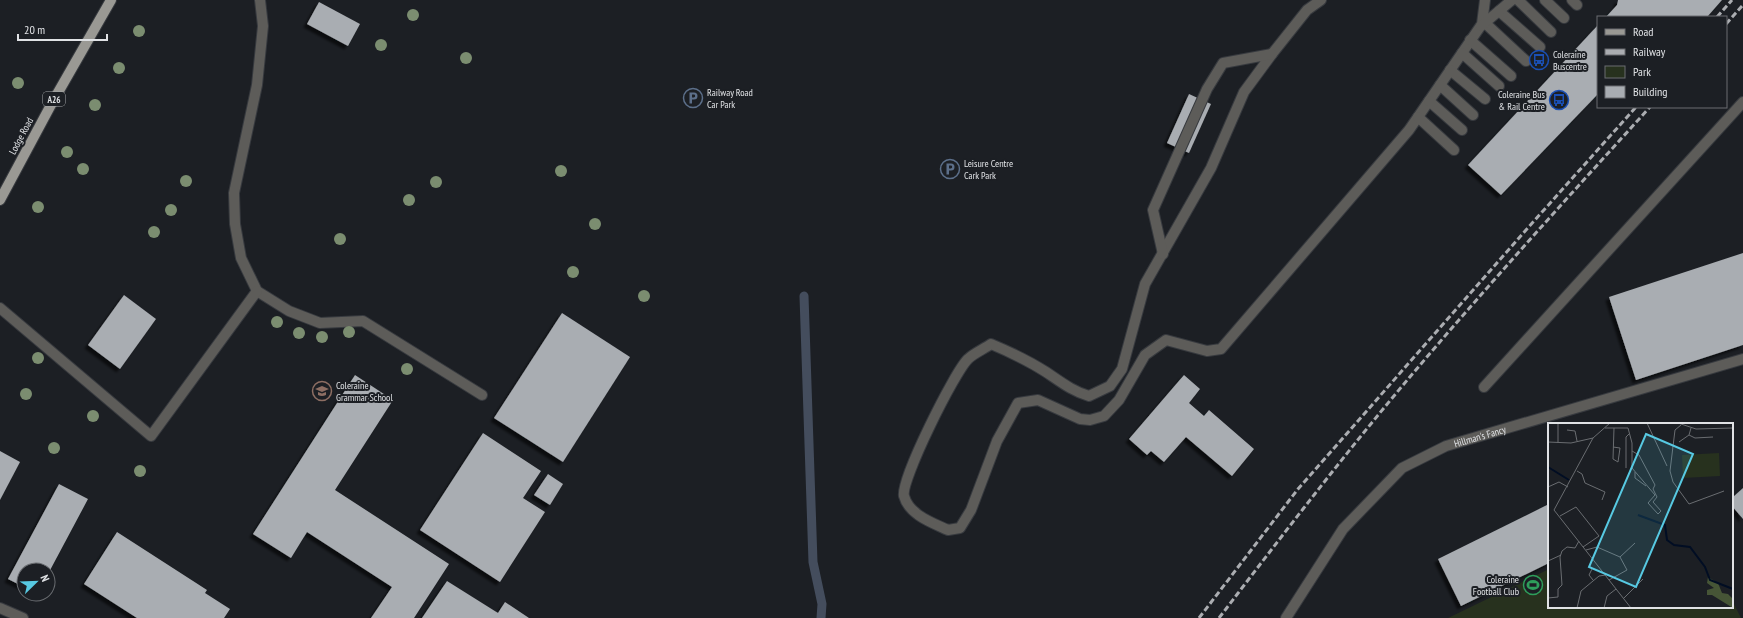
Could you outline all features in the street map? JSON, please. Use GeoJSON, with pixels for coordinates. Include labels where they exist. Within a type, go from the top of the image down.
{"type":"FeatureCollection","features":[{"type":"Feature","properties":{"kind":"main road","name":"Lodge Road"},"geometry":{"type":"LineString","coordinates":[[0,200],[52,103],[111,0]]}},
{"type":"Feature","properties":{"kind":"lane"},"geometry":{"type":"LineString","coordinates":[[260,0],[263,26],[257,84],[234,193],[235,224],[241,258],[257,291],[289,312],[320,323],[364,321],[482,395]]}},
{"type":"Feature","properties":{"kind":"lane"},"geometry":{"type":"LineString","coordinates":[[1320,0],[1308,10],[1272,54],[1244,92],[1211,168],[1145,284],[1122,369],[1110,386],[1089,396],[1060,383],[1046,372],[991,344],[967,359],[931,421],[906,482],[904,495],[910,509],[948,530],[960,528],[971,510],[997,441],[1018,402],[1038,400],[1080,419],[1094,420],[1104,416],[1119,400],[1145,355],[1166,340],[1207,351],[1221,349],[1409,130],[1470,40],[1483,25],[1512,0]]}},
{"type":"Feature","properties":{"kind":"lane"},"geometry":{"type":"LineString","coordinates":[[1483,25],[1485,0]]}},
{"type":"Feature","properties":{"kind":"lane"},"geometry":{"type":"LineString","coordinates":[[1518,0],[1552,32]]}},
{"type":"Feature","properties":{"kind":"lane"},"geometry":{"type":"LineString","coordinates":[[1545,0],[1564,18]]}},
{"type":"Feature","properties":{"kind":"lane"},"geometry":{"type":"LineString","coordinates":[[1499,11],[1540,47]]}},
{"type":"Feature","properties":{"kind":"lane"},"geometry":{"type":"LineString","coordinates":[[1483,25],[1526,61]]}},
{"type":"Feature","properties":{"kind":"lane"},"geometry":{"type":"LineString","coordinates":[[1470,40],[1511,76]]}},
{"type":"Feature","properties":{"kind":"lane"},"geometry":{"type":"LineString","coordinates":[[1462,53],[1499,86]]}},
{"type":"Feature","properties":{"kind":"lane"},"geometry":{"type":"LineString","coordinates":[[1163,254],[1152,210],[1207,89],[1223,63],[1272,54]]}},
{"type":"Feature","properties":{"kind":"lane"},"geometry":{"type":"LineString","coordinates":[[1450,70],[1485,99]]}},
{"type":"Feature","properties":{"kind":"lane"},"geometry":{"type":"LineString","coordinates":[[1440,85],[1473,115]]}},
{"type":"Feature","properties":{"kind":"lane"},"geometry":{"type":"LineString","coordinates":[[1429,101],[1462,130]]}},
{"type":"Feature","properties":{"kind":"lane"},"geometry":{"type":"LineString","coordinates":[[1484,387],[1743,102]]}},
{"type":"Feature","properties":{"kind":"lane"},"geometry":{"type":"LineString","coordinates":[[1418,117],[1454,150]]}},
{"type":"Feature","properties":{"kind":"lane"},"geometry":{"type":"LineString","coordinates":[[0,308],[151,436],[257,291]]}},
{"type":"Feature","properties":{"kind":"lane","name":"Hillman's Fancy"},"geometry":{"type":"LineString","coordinates":[[1286,618],[1343,529],[1402,468],[1446,446],[1743,359]]}},
{"type":"Feature","properties":{"kind":"lane"},"geometry":{"type":"LineString","coordinates":[[0,608],[23,618]]}},
{"type":"Feature","properties":{"kind":"green space","name":"Coleraine Football Club"},"geometry":{"type":"Polygon","coordinates":[[[1548,569],[1548,608],[1733,608],[1733,602],[1741,618],[1448,618],[1548,569]]]}},
{"type":"Feature","properties":{"kind":"building"},"geometry":{"type":"Polygon","coordinates":[[[1618,0],[1722,0],[1708,16],[1607,16],[1617,5],[1618,0]]]}},
{"type":"Feature","properties":{"kind":"building"},"geometry":{"type":"Polygon","coordinates":[[[319,2],[360,24],[348,46],[307,24],[319,2]]]}},
{"type":"Feature","properties":{"kind":"building"},"geometry":{"type":"Polygon","coordinates":[[[1597,26],[1597,95],[1501,195],[1468,165],[1597,26]]]}},
{"type":"Feature","properties":{"kind":"building"},"geometry":{"type":"Polygon","coordinates":[[[1189,94],[1211,104],[1189,153],[1167,143],[1189,94]]]}},
{"type":"Feature","properties":{"kind":"building"},"geometry":{"type":"Polygon","coordinates":[[[1743,253],[1743,345],[1636,380],[1609,297],[1743,253]]]}},
{"type":"Feature","properties":{"kind":"building"},"geometry":{"type":"Polygon","coordinates":[[[124,295],[156,319],[120,369],[88,345],[124,295]]]}},
{"type":"Feature","properties":{"kind":"building"},"geometry":{"type":"Polygon","coordinates":[[[562,313],[630,357],[563,462],[494,418],[562,313]]]}},
{"type":"Feature","properties":{"kind":"building"},"geometry":{"type":"Polygon","coordinates":[[[355,375],[393,400],[335,490],[449,564],[414,618],[371,618],[392,587],[307,532],[291,558],[253,534],[355,375]]]}},
{"type":"Feature","properties":{"kind":"building"},"geometry":{"type":"Polygon","coordinates":[[[1184,375],[1200,389],[1189,403],[1204,416],[1209,410],[1254,449],[1232,476],[1186,437],[1164,462],[1151,451],[1147,455],[1129,439],[1184,375]]]}},
{"type":"Feature","properties":{"kind":"building"},"geometry":{"type":"Polygon","coordinates":[[[483,433],[541,471],[523,498],[545,512],[500,582],[420,530],[483,433]]]}},
{"type":"Feature","properties":{"kind":"building"},"geometry":{"type":"Polygon","coordinates":[[[0,451],[20,462],[0,500],[0,451]]]}},
{"type":"Feature","properties":{"kind":"building"},"geometry":{"type":"Polygon","coordinates":[[[548,474],[563,484],[550,505],[534,495],[548,474]]]}},
{"type":"Feature","properties":{"kind":"building"},"geometry":{"type":"Polygon","coordinates":[[[59,484],[88,499],[54,562],[17,562],[59,484]]]}},
{"type":"Feature","properties":{"kind":"building"},"geometry":{"type":"Polygon","coordinates":[[[1743,488],[1743,519],[1733,507],[1733,497],[1743,488]]]}},
{"type":"Feature","properties":{"kind":"building"},"geometry":{"type":"Polygon","coordinates":[[[1548,504],[1548,563],[1461,606],[1438,559],[1548,504]]]}},
{"type":"Feature","properties":{"kind":"building"},"geometry":{"type":"Polygon","coordinates":[[[117,532],[207,590],[205,593],[230,609],[224,618],[137,618],[84,584],[117,532]]]}},
{"type":"Feature","properties":{"kind":"building"},"geometry":{"type":"Polygon","coordinates":[[[16,564],[16,583],[8,579],[16,564]]]}},
{"type":"Feature","properties":{"kind":"building"},"geometry":{"type":"Polygon","coordinates":[[[447,581],[498,613],[505,602],[529,618],[422,618],[447,581]]]}},
{"type":"Feature","properties":{"kind":"waterway"},"geometry":{"type":"LineString","coordinates":[[804,296],[813,562],[822,604],[821,618]]}},
{"type":"Feature","properties":{"kind":"railway"},"geometry":{"type":"LineString","coordinates":[[1718,16],[1732,0]]}},
{"type":"Feature","properties":{"kind":"railway"},"geometry":{"type":"LineString","coordinates":[[1727,23],[1743,5]]}},
{"type":"Feature","properties":{"kind":"railway"},"geometry":{"type":"LineString","coordinates":[[1199,618],[1298,489],[1635,108]]}},
{"type":"Feature","properties":{"kind":"railway"},"geometry":{"type":"LineString","coordinates":[[1219,618],[1384,407],[1498,275],[1649,108]]}},
{"type":"Feature","properties":{"kind":"place","name":"Coleraine Buscentre"},"geometry":{"type":"Point","coordinates":[1539,60]}},
{"type":"Feature","properties":{"kind":"place","name":"Railway Road Car Park"},"geometry":{"type":"Point","coordinates":[693,98]}},
{"type":"Feature","properties":{"kind":"place","name":"Coleraine Bus & Rail Centre"},"geometry":{"type":"Point","coordinates":[1559,100]}},
{"type":"Feature","properties":{"kind":"place","name":"Leisure Centre Cark Park"},"geometry":{"type":"Point","coordinates":[950,169]}},
{"type":"Feature","properties":{"kind":"place","name":"Coleraine Grammar School"},"geometry":{"type":"Point","coordinates":[322,391]}},
{"type":"Feature","properties":{"kind":"place","name":"Coleraine Football Club"},"geometry":{"type":"Point","coordinates":[1533,585]}}]}
